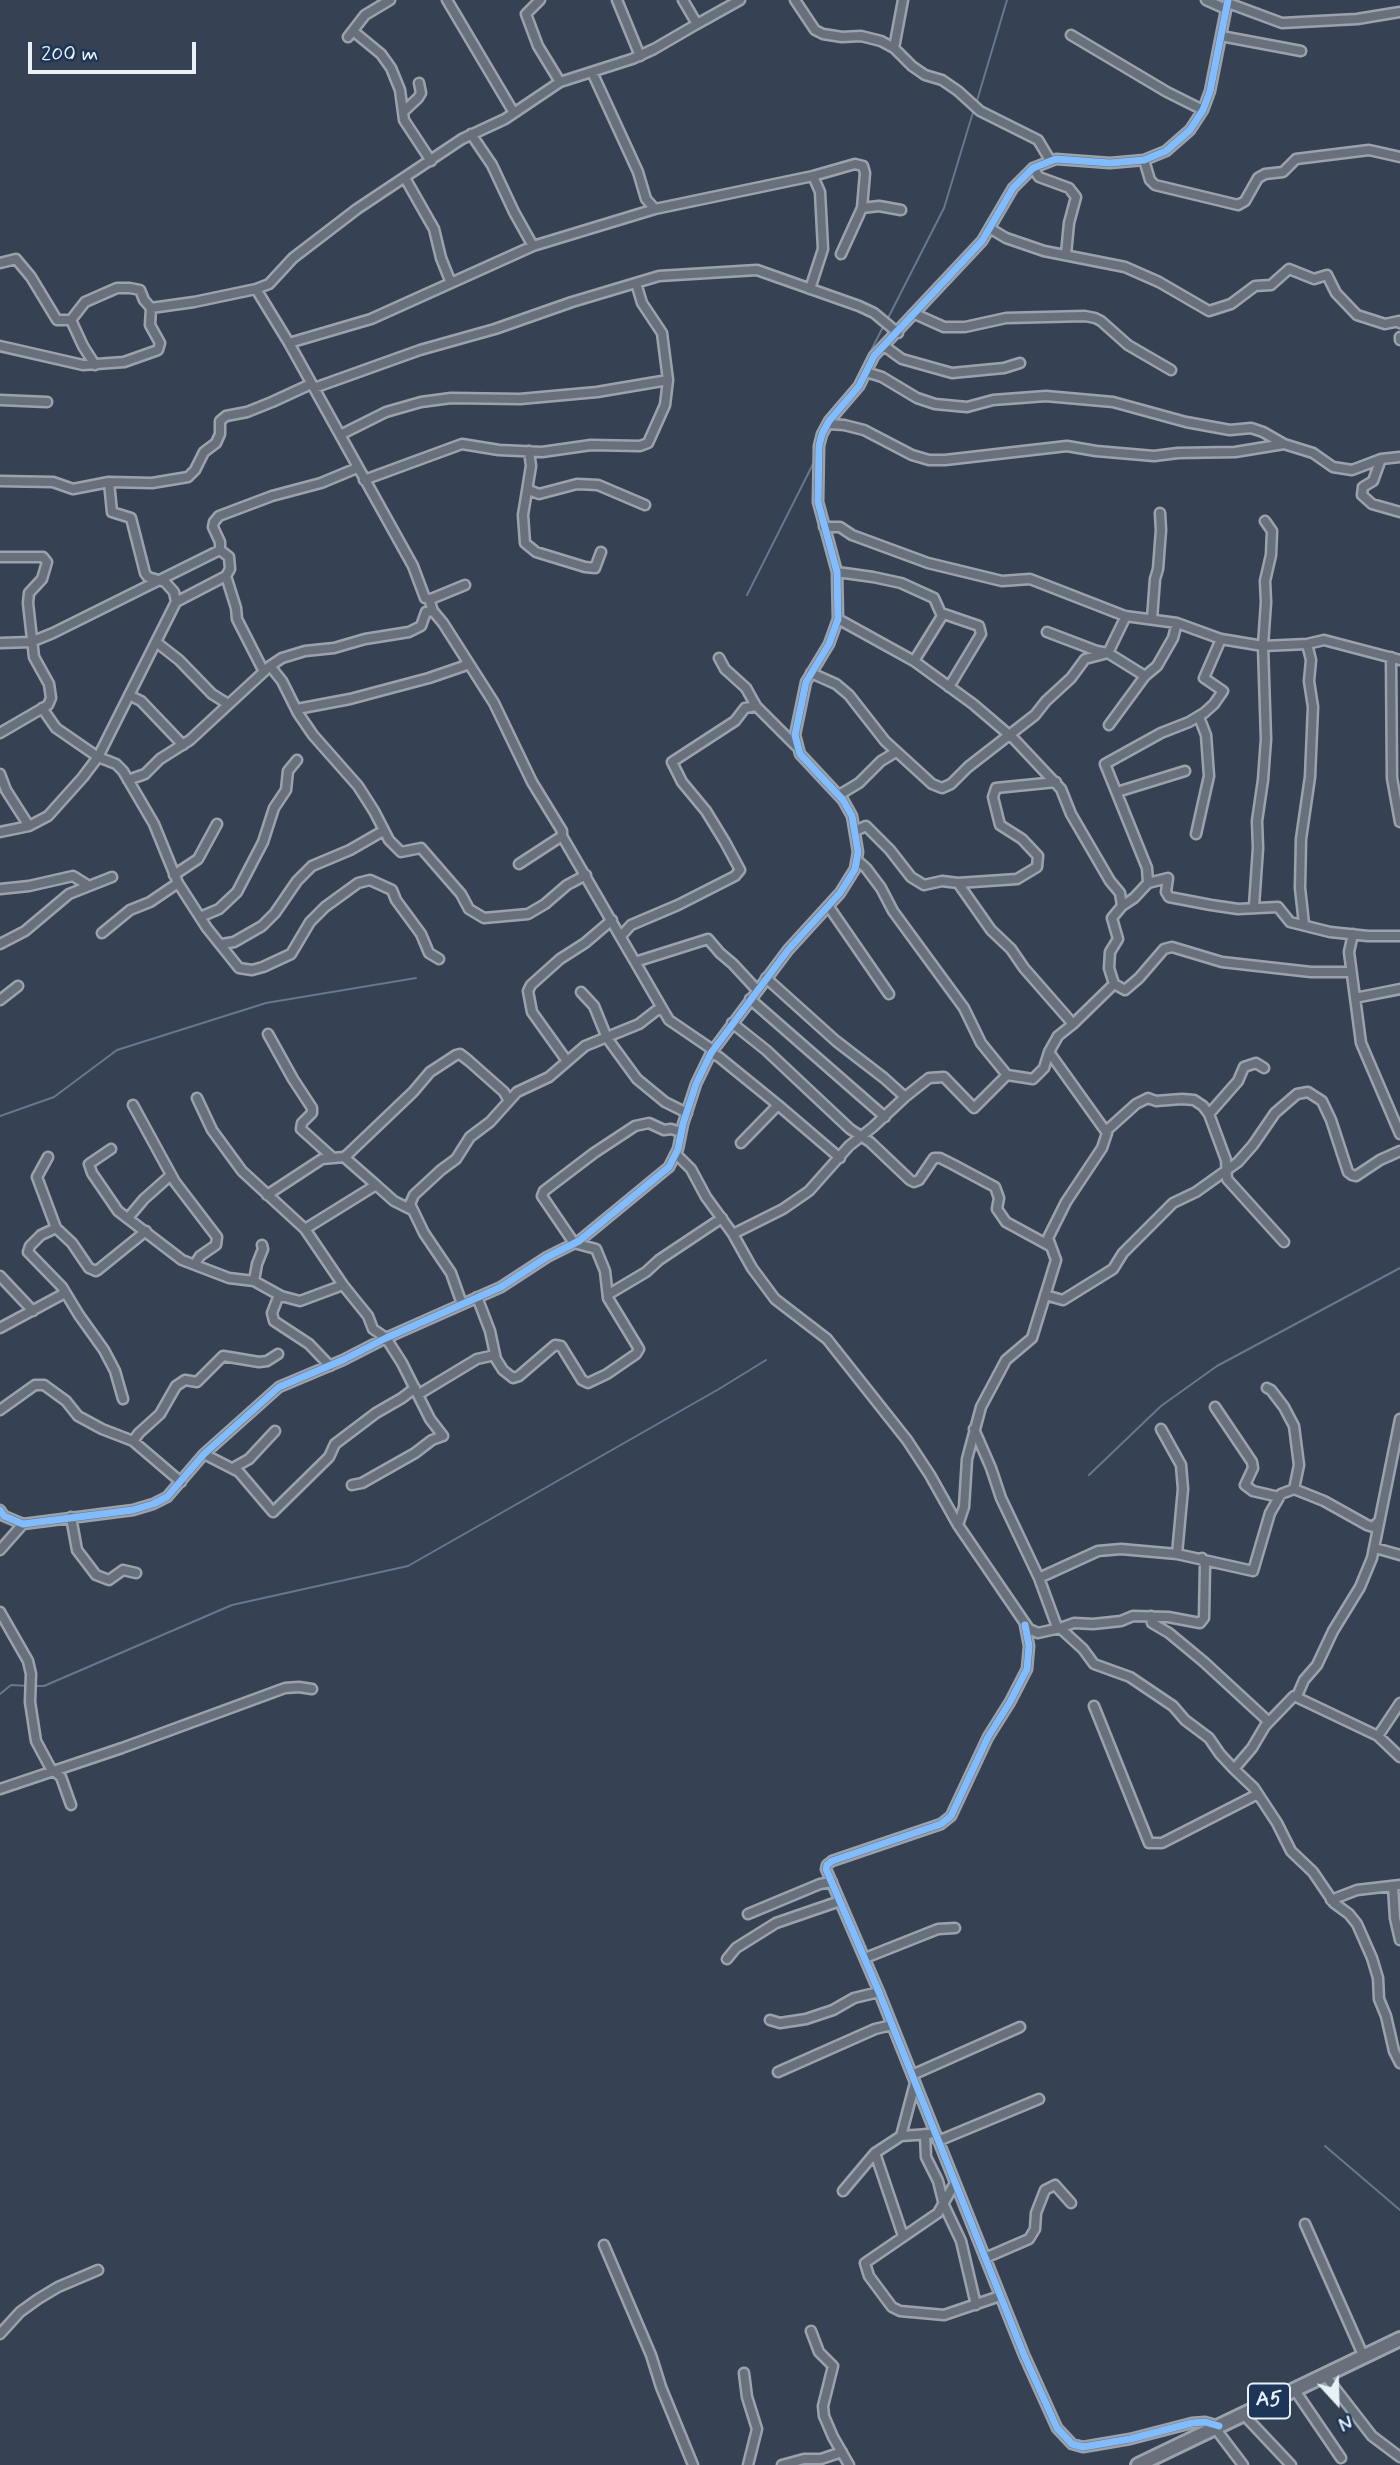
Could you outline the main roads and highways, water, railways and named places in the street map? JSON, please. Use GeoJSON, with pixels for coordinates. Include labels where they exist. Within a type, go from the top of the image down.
{"type":"FeatureCollection","features":[{"type":"Feature","properties":{"kind":"highway","name":"A5"},"geometry":{"type":"LineString","coordinates":[[1143,2464],[1400,2339]]}},
{"type":"Feature","properties":{"kind":"waterway"},"geometry":{"type":"LineString","coordinates":[[976,104],[1007,0]]}},
{"type":"Feature","properties":{"kind":"waterway"},"geometry":{"type":"LineString","coordinates":[[887,320],[944,208],[974,109]]}},
{"type":"Feature","properties":{"kind":"waterway"},"geometry":{"type":"LineString","coordinates":[[852,388],[884,325]]}},
{"type":"Feature","properties":{"kind":"waterway"},"geometry":{"type":"LineString","coordinates":[[823,444],[832,428]]}},
{"type":"Feature","properties":{"kind":"waterway"},"geometry":{"type":"LineString","coordinates":[[747,595],[814,462]]}},
{"type":"Feature","properties":{"kind":"waterway"},"geometry":{"type":"LineString","coordinates":[[0,1116],[54,1097],[117,1050],[266,1003],[416,978]]}},
{"type":"Feature","properties":{"kind":"waterway"},"geometry":{"type":"LineString","coordinates":[[1089,1475],[1161,1406],[1217,1366],[1400,1268]]}},
{"type":"Feature","properties":{"kind":"waterway"},"geometry":{"type":"LineString","coordinates":[[34,1686],[44,1686],[232,1605],[408,1566],[766,1360]]}},
{"type":"Feature","properties":{"kind":"waterway"},"geometry":{"type":"LineString","coordinates":[[0,1694],[11,1685],[29,1686]]}},
{"type":"Feature","properties":{"kind":"waterway"},"geometry":{"type":"LineString","coordinates":[[1325,2146],[1400,2210]]}}]}
